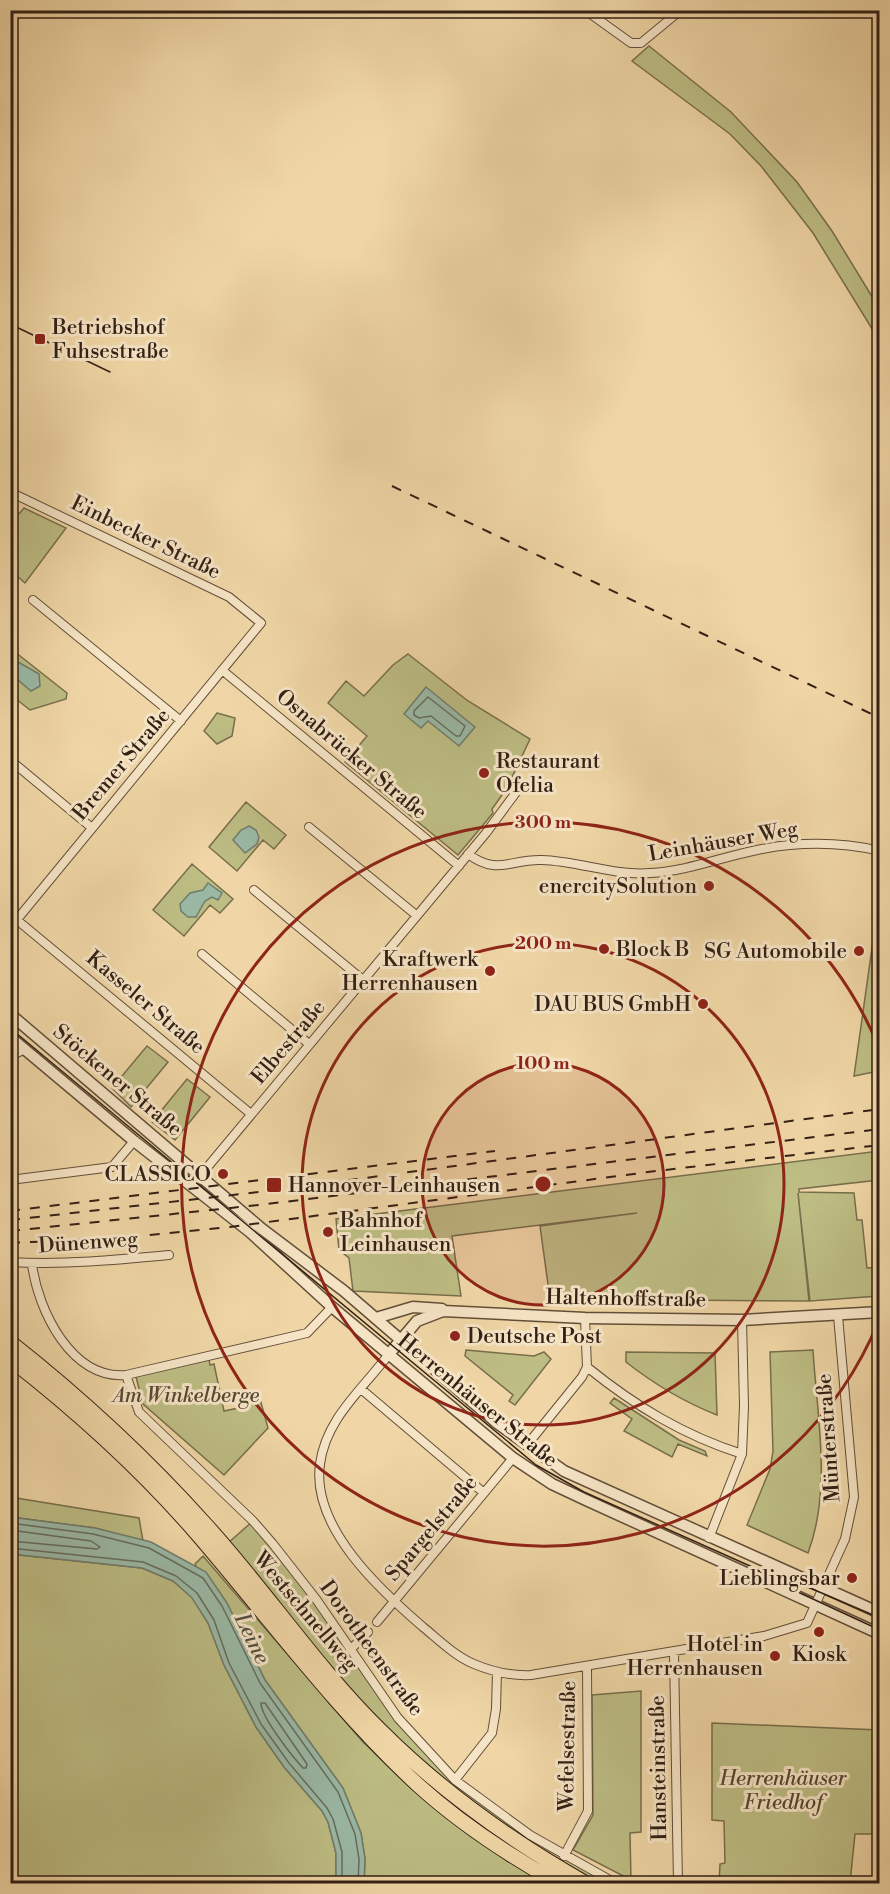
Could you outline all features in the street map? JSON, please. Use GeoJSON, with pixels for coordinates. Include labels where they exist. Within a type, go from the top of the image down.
{"type":"FeatureCollection","features":[{"type":"Feature","properties":{"kind":"highway","name":"Westschnellweg"},"geometry":{"type":"LineString","coordinates":[[10,1342],[94,1412],[173,1489],[378,1728],[429,1777],[483,1820],[587,1884]]}},
{"type":"Feature","properties":{"kind":"highway","name":"Westschnellweg"},"geometry":{"type":"LineString","coordinates":[[10,1359],[86,1422],[165,1499],[348,1713],[420,1786],[476,1831],[560,1884]]}},
{"type":"Feature","properties":{"kind":"street"},"geometry":{"type":"LineString","coordinates":[[585,10],[623,39],[640,43],[681,10]]}},
{"type":"Feature","properties":{"kind":"street","name":"Einbecker Straße"},"geometry":{"type":"LineString","coordinates":[[10,492],[229,597],[261,623]]}},
{"type":"Feature","properties":{"kind":"street"},"geometry":{"type":"LineString","coordinates":[[33,600],[181,721]]}},
{"type":"Feature","properties":{"kind":"street","name":"Bremer Straße"},"geometry":{"type":"LineString","coordinates":[[10,928],[261,623]]}},
{"type":"Feature","properties":{"kind":"street","name":"Osnabrücker Straße"},"geometry":{"type":"LineString","coordinates":[[222,670],[459,866]]}},
{"type":"Feature","properties":{"kind":"street"},"geometry":{"type":"LineString","coordinates":[[10,760],[92,828]]}},
{"type":"Feature","properties":{"kind":"street","name":"Elbestraße"},"geometry":{"type":"LineString","coordinates":[[200,1176],[459,866],[517,791]]}},
{"type":"Feature","properties":{"kind":"street"},"geometry":{"type":"LineString","coordinates":[[309,827],[416,915]]}},
{"type":"Feature","properties":{"kind":"street","name":"Leinhäuser Weg"},"geometry":{"type":"LineString","coordinates":[[468,854],[489,866],[539,860],[648,874],[682,869],[761,849],[798,844],[840,845],[879,851]]}},
{"type":"Feature","properties":{"kind":"street"},"geometry":{"type":"LineString","coordinates":[[254,890],[363,980]]}},
{"type":"Feature","properties":{"kind":"street","name":"Kasseler Straße"},"geometry":{"type":"LineString","coordinates":[[17,920],[251,1114]]}},
{"type":"Feature","properties":{"kind":"street"},"geometry":{"type":"LineString","coordinates":[[202,954],[309,1044]]}},
{"type":"Feature","properties":{"kind":"street","name":"Stöckener Straße"},"geometry":{"type":"LineString","coordinates":[[10,1014],[200,1176]]}},
{"type":"Feature","properties":{"kind":"street","name":"Stöckener Straße"},"geometry":{"type":"LineString","coordinates":[[10,1037],[185,1181]]}},
{"type":"Feature","properties":{"kind":"street"},"geometry":{"type":"LineString","coordinates":[[13,1055],[26,1049]]}},
{"type":"Feature","properties":{"kind":"street"},"geometry":{"type":"LineString","coordinates":[[10,1179],[111,1167],[134,1141]]}},
{"type":"Feature","properties":{"kind":"street","name":"Herrenhäuser Straße"},"geometry":{"type":"LineString","coordinates":[[200,1176],[262,1229],[309,1263],[376,1318],[497,1423],[586,1483],[879,1613]]}},
{"type":"Feature","properties":{"kind":"street","name":"Herrenhäuser Straße"},"geometry":{"type":"LineString","coordinates":[[185,1181],[271,1250],[332,1307],[513,1458],[569,1492],[735,1566],[879,1634]]}},
{"type":"Feature","properties":{"kind":"street","name":"Dünenweg"},"geometry":{"type":"LineString","coordinates":[[10,1262],[32,1264],[169,1255]]}},
{"type":"Feature","properties":{"kind":"street"},"geometry":{"type":"LineString","coordinates":[[32,1264],[50,1318],[64,1344],[91,1369],[105,1375],[126,1375],[307,1333],[332,1307]]}},
{"type":"Feature","properties":{"kind":"street"},"geometry":{"type":"LineString","coordinates":[[376,1318],[420,1306],[451,1311]]}},
{"type":"Feature","properties":{"kind":"street","name":"Haltenhoffstraße"},"geometry":{"type":"LineString","coordinates":[[389,1354],[422,1318],[451,1311],[585,1318],[742,1320],[879,1312]]}},
{"type":"Feature","properties":{"kind":"street","name":"Münterstraße"},"geometry":{"type":"LineString","coordinates":[[824,1588],[845,1539],[854,1492],[838,1316]]}},
{"type":"Feature","properties":{"kind":"street"},"geometry":{"type":"LineString","coordinates":[[527,1444],[582,1377],[587,1367],[585,1318]]}},
{"type":"Feature","properties":{"kind":"street"},"geometry":{"type":"LineString","coordinates":[[709,1538],[742,1455],[744,1406],[742,1320]]}},
{"type":"Feature","properties":{"kind":"street"},"geometry":{"type":"LineString","coordinates":[[389,1354],[328,1432],[321,1458],[320,1482],[337,1530],[368,1575],[393,1602],[452,1651],[473,1664],[497,1672],[531,1675],[674,1652],[802,1627],[807,1623],[824,1588]]}},
{"type":"Feature","properties":{"kind":"street"},"geometry":{"type":"LineString","coordinates":[[587,1367],[651,1415],[684,1433],[742,1455]]}},
{"type":"Feature","properties":{"kind":"street","name":"Dorotheenstraße"},"geometry":{"type":"LineString","coordinates":[[126,1375],[139,1412],[253,1521],[297,1573],[398,1718],[454,1780],[497,1813],[564,1856],[617,1884]]}},
{"type":"Feature","properties":{"kind":"street"},"geometry":{"type":"LineString","coordinates":[[361,1389],[484,1493]]}},
{"type":"Feature","properties":{"kind":"street","name":"Spargelstraße"},"geometry":{"type":"LineString","coordinates":[[376,1622],[513,1458]]}},
{"type":"Feature","properties":{"kind":"street"},"geometry":{"type":"LineString","coordinates":[[350,1650],[368,1632]]}},
{"type":"Feature","properties":{"kind":"street","name":"Hansteinstraße"},"geometry":{"type":"LineString","coordinates":[[674,1652],[678,1884]]}},
{"type":"Feature","properties":{"kind":"street","name":"Wefelsestraße"},"geometry":{"type":"LineString","coordinates":[[564,1856],[588,1811],[586,1667]]}},
{"type":"Feature","properties":{"kind":"street"},"geometry":{"type":"LineString","coordinates":[[454,1780],[492,1733],[496,1709],[497,1672]]}},
{"type":"Feature","properties":{"kind":"green space"},"geometry":{"type":"Polygon","coordinates":[[[649,46],[731,112],[797,182],[832,231],[879,308],[879,340],[813,233],[761,166],[730,134],[632,61],[649,46]]]}},
{"type":"Feature","properties":{"kind":"green space"},"geometry":{"type":"Polygon","coordinates":[[[24,508],[66,528],[25,583],[10,570],[11,523],[24,508]]]}},
{"type":"Feature","properties":{"kind":"green space"},"geometry":{"type":"Polygon","coordinates":[[[10,648],[67,693],[66,699],[30,710],[11,695],[10,648]]]}},
{"type":"Feature","properties":{"kind":"green space"},"geometry":{"type":"Polygon","coordinates":[[[408,654],[468,701],[530,739],[507,788],[492,809],[493,813],[458,855],[345,762],[367,736],[328,703],[346,681],[364,696],[393,665],[408,654]]]}},
{"type":"Feature","properties":{"kind":"green space"},"geometry":{"type":"Polygon","coordinates":[[[217,713],[235,718],[232,736],[217,744],[204,731],[217,713]]]}},
{"type":"Feature","properties":{"kind":"green space"},"geometry":{"type":"Polygon","coordinates":[[[246,802],[286,835],[274,849],[263,840],[237,871],[209,847],[246,802]]]}},
{"type":"Feature","properties":{"kind":"green space"},"geometry":{"type":"Polygon","coordinates":[[[192,864],[233,899],[220,913],[210,905],[184,936],[153,910],[192,864]]]}},
{"type":"Feature","properties":{"kind":"green space"},"geometry":{"type":"Polygon","coordinates":[[[879,898],[879,1071],[854,1076],[879,898]]]}},
{"type":"Feature","properties":{"kind":"green space"},"geometry":{"type":"Polygon","coordinates":[[[147,1046],[168,1062],[131,1107],[112,1088],[147,1046]]]}},
{"type":"Feature","properties":{"kind":"green space"},"geometry":{"type":"Polygon","coordinates":[[[187,1079],[210,1097],[175,1140],[152,1122],[187,1079]]]}},
{"type":"Feature","properties":{"kind":"green space"},"geometry":{"type":"Polygon","coordinates":[[[879,1151],[879,1180],[799,1189],[799,1192],[854,1193],[857,1220],[862,1220],[867,1268],[879,1267],[879,1296],[810,1301],[798,1193],[809,1301],[550,1299],[540,1226],[637,1213],[452,1236],[461,1296],[353,1291],[349,1258],[339,1250],[336,1219],[879,1151]]]}},
{"type":"Feature","properties":{"kind":"green space"},"geometry":{"type":"Polygon","coordinates":[[[466,1350],[534,1356],[544,1352],[551,1359],[515,1405],[509,1401],[513,1395],[465,1356],[466,1350]]]}},
{"type":"Feature","properties":{"kind":"green space"},"geometry":{"type":"Polygon","coordinates":[[[813,1350],[820,1427],[821,1478],[815,1529],[808,1553],[747,1525],[770,1469],[773,1451],[770,1352],[813,1350]]]}},
{"type":"Feature","properties":{"kind":"green space"},"geometry":{"type":"Polygon","coordinates":[[[626,1352],[715,1353],[717,1415],[647,1378],[626,1362],[626,1352]]]}},
{"type":"Feature","properties":{"kind":"green space","name":"Am Winkelberge"},"geometry":{"type":"Polygon","coordinates":[[[208,1354],[210,1365],[214,1364],[224,1411],[248,1406],[260,1399],[268,1428],[224,1475],[143,1404],[135,1373],[208,1354]]]}},
{"type":"Feature","properties":{"kind":"green space"},"geometry":{"type":"Polygon","coordinates":[[[614,1398],[679,1440],[705,1451],[707,1456],[678,1444],[672,1457],[624,1431],[632,1419],[610,1403],[614,1398]]]}},
{"type":"Feature","properties":{"kind":"green space"},"geometry":{"type":"Polygon","coordinates":[[[10,1497],[139,1518],[143,1541],[95,1528],[11,1517],[10,1497]]]}},
{"type":"Feature","properties":{"kind":"green space"},"geometry":{"type":"Polygon","coordinates":[[[253,1521],[273,1544],[370,1681],[474,1797],[617,1883],[594,1883],[542,1855],[431,1774],[357,1699],[228,1543],[253,1521]]]}},
{"type":"Feature","properties":{"kind":"green space"},"geometry":{"type":"Polygon","coordinates":[[[10,1554],[142,1568],[173,1581],[193,1598],[208,1623],[224,1665],[256,1727],[284,1767],[322,1811],[328,1822],[336,1853],[336,1883],[11,1883],[10,1554]]]}},
{"type":"Feature","properties":{"kind":"green space"},"geometry":{"type":"Polygon","coordinates":[[[203,1556],[363,1742],[413,1790],[470,1836],[544,1883],[364,1883],[365,1859],[361,1833],[343,1788],[265,1680],[236,1621],[197,1568],[195,1564],[203,1556]]]}},
{"type":"Feature","properties":{"kind":"green space"},"geometry":{"type":"Polygon","coordinates":[[[641,1691],[641,1832],[630,1833],[631,1880],[573,1850],[593,1815],[592,1695],[641,1691]]]}},
{"type":"Feature","properties":{"kind":"green space","name":"Herrenhäuser Friedhof"},"geometry":{"type":"Polygon","coordinates":[[[712,1723],[879,1730],[879,1834],[855,1834],[850,1883],[719,1883],[720,1864],[725,1863],[724,1821],[712,1820],[712,1723]]]}},
{"type":"Feature","properties":{"kind":"water"},"geometry":{"type":"Polygon","coordinates":[[[11,658],[39,674],[40,686],[31,691],[11,674],[11,658]]]}},
{"type":"Feature","properties":{"kind":"water"},"geometry":{"type":"Polygon","coordinates":[[[426,687],[475,727],[459,746],[428,721],[421,728],[404,714],[426,687]]]}},
{"type":"Feature","properties":{"kind":"water"},"geometry":{"type":"Polygon","coordinates":[[[249,826],[256,830],[259,837],[257,844],[245,853],[233,840],[241,830],[249,826]]]}},
{"type":"Feature","properties":{"kind":"water"},"geometry":{"type":"Polygon","coordinates":[[[208,883],[222,893],[218,900],[212,897],[205,901],[196,917],[188,917],[181,911],[180,904],[190,893],[203,890],[208,883]]]}},
{"type":"Feature","properties":{"kind":"water"},"geometry":{"type":"Polygon","coordinates":[[[10,1517],[95,1528],[151,1542],[206,1572],[227,1603],[265,1680],[343,1788],[361,1833],[365,1859],[364,1883],[336,1883],[336,1853],[328,1822],[322,1811],[284,1767],[256,1727],[224,1665],[208,1623],[192,1598],[173,1581],[142,1568],[11,1554],[10,1517]]]}},
{"type":"Feature","properties":{"kind":"tram line"},"geometry":{"type":"LineString","coordinates":[[10,324],[110,372]]}},
{"type":"Feature","properties":{"kind":"tram line"},"geometry":{"type":"LineString","coordinates":[[10,1028],[536,1465],[584,1492],[750,1566],[800,1593],[880,1630]]}},
{"type":"Feature","properties":{"kind":"tram line"},"geometry":{"type":"LineString","coordinates":[[789,1579],[880,1618]]}},
{"type":"Feature","properties":{"kind":"railway"},"geometry":{"type":"LineString","coordinates":[[392,486],[880,718]]}},
{"type":"Feature","properties":{"kind":"railway"},"geometry":{"type":"LineString","coordinates":[[10,1220],[268,1191],[880,1109]]}},
{"type":"Feature","properties":{"kind":"railway"},"geometry":{"type":"LineString","coordinates":[[10,1231],[259,1205],[880,1129]]}},
{"type":"Feature","properties":{"kind":"railway"},"geometry":{"type":"LineString","coordinates":[[10,1243],[121,1238],[230,1227],[656,1171],[880,1145]]}},
{"type":"Feature","properties":{"kind":"railway"},"geometry":{"type":"LineString","coordinates":[[10,1211],[495,1151]]}},
{"type":"Feature","properties":{"kind":"place","name":"Betriebshof Fuhsestraße"},"geometry":{"type":"Point","coordinates":[40,339]}},
{"type":"Feature","properties":{"kind":"place","name":"Restaurant Ofelia"},"geometry":{"type":"Point","coordinates":[484,773]}},
{"type":"Feature","properties":{"kind":"place","name":"enercitySolution"},"geometry":{"type":"Point","coordinates":[709,886]}},
{"type":"Feature","properties":{"kind":"place","name":"Block B"},"geometry":{"type":"Point","coordinates":[604,949]}},
{"type":"Feature","properties":{"kind":"place","name":"SG Automobile"},"geometry":{"type":"Point","coordinates":[859,951]}},
{"type":"Feature","properties":{"kind":"place","name":"Kraftwerk Herrenhausen"},"geometry":{"type":"Point","coordinates":[490,971]}},
{"type":"Feature","properties":{"kind":"place","name":"DAU BUS GmbH"},"geometry":{"type":"Point","coordinates":[703,1004]}},
{"type":"Feature","properties":{"kind":"place","name":"CLASSICO"},"geometry":{"type":"Point","coordinates":[223,1174]}},
{"type":"Feature","properties":{"kind":"place","name":"Hannover-Leinhausen"},"geometry":{"type":"Point","coordinates":[274,1185]}},
{"type":"Feature","properties":{"kind":"place","name":"Bahnhof Leinhausen"},"geometry":{"type":"Point","coordinates":[328,1232]}},
{"type":"Feature","properties":{"kind":"place","name":"Deutsche Post"},"geometry":{"type":"Point","coordinates":[455,1336]}},
{"type":"Feature","properties":{"kind":"place","name":"Lieblingsbar"},"geometry":{"type":"Point","coordinates":[852,1578]}},
{"type":"Feature","properties":{"kind":"place","name":"Kiosk"},"geometry":{"type":"Point","coordinates":[819,1632]}},
{"type":"Feature","properties":{"kind":"place","name":"Hotel in Herrenhausen"},"geometry":{"type":"Point","coordinates":[775,1656]}},
{"type":"Feature","properties":{"kind":"water label","name":"Leine"},"geometry":{"type":"Point","coordinates":[253,1638]}}]}
